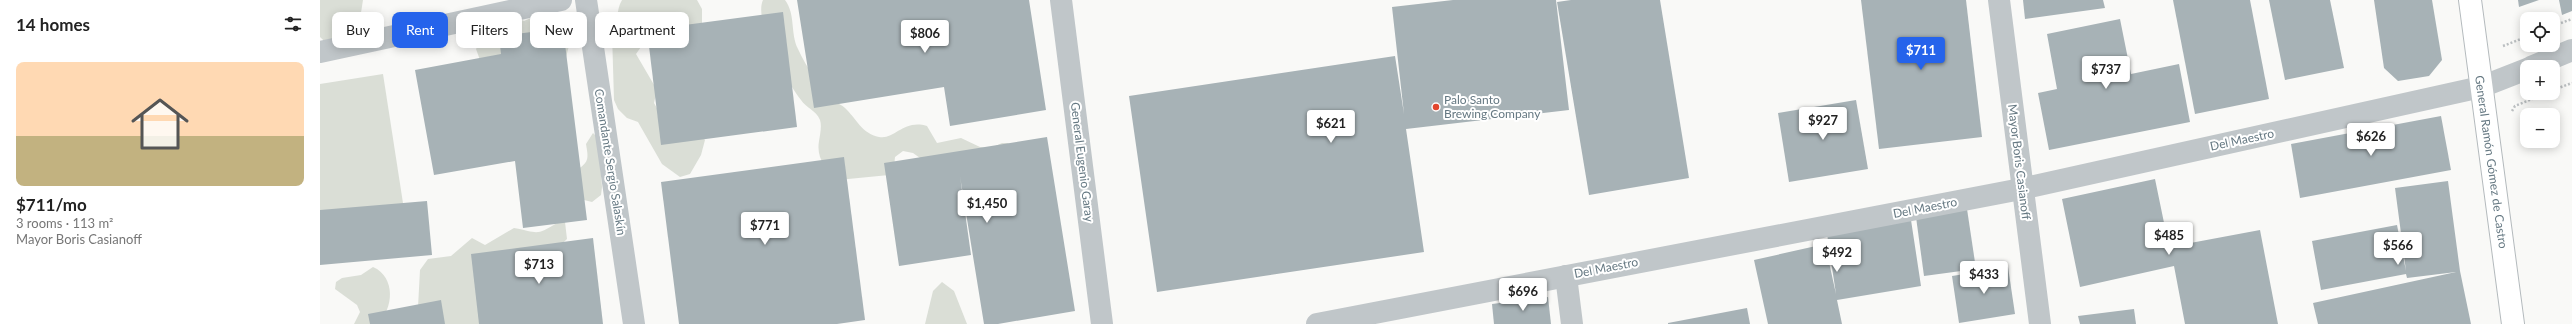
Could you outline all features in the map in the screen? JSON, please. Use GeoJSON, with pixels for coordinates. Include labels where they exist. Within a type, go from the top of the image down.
{"type":"FeatureCollection","features":[{"type":"Feature","properties":{"kind":"main road","name":"General Ramón Gómez de Castro"},"geometry":{"type":"LineString","coordinates":[[2470,0],[2513,324]]}},
{"type":"Feature","properties":{"kind":"street"},"geometry":{"type":"LineString","coordinates":[[320,52],[561,0]]}},
{"type":"Feature","properties":{"kind":"street","name":"Comandante Sergio Salaskín"},"geometry":{"type":"LineString","coordinates":[[586,0],[634,324]]}},
{"type":"Feature","properties":{"kind":"street","name":"General Eugenio Garay"},"geometry":{"type":"LineString","coordinates":[[1061,0],[1102,324]]}},
{"type":"Feature","properties":{"kind":"street","name":"Mayor Boris Casianoff"},"geometry":{"type":"LineString","coordinates":[[1999,0],[2021,189],[2040,324]]}},
{"type":"Feature","properties":{"kind":"street"},"geometry":{"type":"LineString","coordinates":[[2548,60],[2572,50]]}},
{"type":"Feature","properties":{"kind":"street","name":"Del Maestro"},"geometry":{"type":"LineString","coordinates":[[1317,324],[2021,189],[2481,87],[2520,72]]}},
{"type":"Feature","properties":{"kind":"street"},"geometry":{"type":"LineString","coordinates":[[1566,276],[1572,324]]}},
{"type":"Feature","properties":{"kind":"path"},"geometry":{"type":"LineString","coordinates":[[2496,43],[2503,47],[2520,40]]}},
{"type":"Feature","properties":{"kind":"path"},"geometry":{"type":"LineString","coordinates":[[2560,87],[2572,83]]}},
{"type":"Feature","properties":{"kind":"path"},"geometry":{"type":"LineString","coordinates":[[2510,115],[2515,106],[2530,100]]}},
{"type":"Feature","properties":{"kind":"shaded area"},"geometry":{"type":"Polygon","coordinates":[[[320,0],[363,0],[361,12],[332,12],[332,48],[348,48],[337,53],[320,37],[320,0]]]}},
{"type":"Feature","properties":{"kind":"shaded area"},"geometry":{"type":"Polygon","coordinates":[[[622,0],[697,0],[702,9],[702,26],[689,30],[689,12],[618,12],[622,0]]]}},
{"type":"Feature","properties":{"kind":"shaded area"},"geometry":{"type":"Polygon","coordinates":[[[763,0],[785,0],[791,12],[796,43],[809,70],[829,95],[845,108],[868,133],[879,137],[885,137],[890,136],[905,127],[919,125],[927,126],[937,143],[961,138],[980,147],[991,148],[1002,143],[1009,143],[967,182],[958,185],[913,153],[903,151],[895,157],[894,167],[889,175],[838,180],[826,168],[819,153],[818,147],[821,128],[820,120],[816,114],[803,103],[788,80],[773,51],[763,22],[761,10],[763,0]]]}},
{"type":"Feature","properties":{"kind":"shaded area"},"geometry":{"type":"Polygon","coordinates":[[[530,18],[530,48],[568,48],[566,57],[480,60],[477,48],[522,48],[522,20],[524,21],[530,18]]]}},
{"type":"Feature","properties":{"kind":"shaded area"},"geometry":{"type":"Polygon","coordinates":[[[612,48],[640,48],[636,54],[657,90],[654,103],[661,115],[696,129],[705,140],[701,155],[690,174],[680,177],[662,164],[638,122],[627,118],[618,109],[614,100],[612,48]]]}},
{"type":"Feature","properties":{"kind":"shaded area"},"geometry":{"type":"Polygon","coordinates":[[[383,74],[405,216],[320,230],[320,84],[383,74]]]}},
{"type":"Feature","properties":{"kind":"shaded area"},"geometry":{"type":"Polygon","coordinates":[[[593,133],[598,138],[602,187],[601,195],[592,202],[584,200],[578,169],[585,164],[588,155],[586,144],[593,133]]]}},
{"type":"Feature","properties":{"kind":"shaded area"},"geometry":{"type":"Polygon","coordinates":[[[559,222],[565,222],[567,239],[479,324],[409,324],[418,307],[420,270],[428,259],[451,256],[472,238],[485,245],[514,228],[537,232],[546,230],[559,222]]]}},
{"type":"Feature","properties":{"kind":"shaded area"},"geometry":{"type":"Polygon","coordinates":[[[373,267],[386,278],[389,285],[390,294],[387,310],[383,318],[377,324],[354,324],[360,312],[357,305],[335,289],[336,282],[342,278],[361,275],[373,267]]]}},
{"type":"Feature","properties":{"kind":"shaded area"},"geometry":{"type":"Polygon","coordinates":[[[942,282],[954,291],[967,324],[925,324],[933,291],[942,282]]]}},
{"type":"Feature","properties":{"kind":"building"},"geometry":{"type":"Polygon","coordinates":[[[797,0],[1029,0],[1046,110],[950,126],[944,87],[814,108],[797,0]]]}},
{"type":"Feature","properties":{"kind":"building"},"geometry":{"type":"Polygon","coordinates":[[[1453,0],[1556,0],[1569,110],[1406,129],[1424,252],[1157,292],[1129,96],[1395,56],[1404,114],[1392,7],[1453,0]]]}},
{"type":"Feature","properties":{"kind":"building"},"geometry":{"type":"Polygon","coordinates":[[[1571,0],[1660,0],[1689,178],[1589,195],[1557,2],[1571,0]]]}},
{"type":"Feature","properties":{"kind":"building"},"geometry":{"type":"Polygon","coordinates":[[[1861,0],[1966,0],[1982,137],[1879,149],[1861,0]]]}},
{"type":"Feature","properties":{"kind":"building"},"geometry":{"type":"Polygon","coordinates":[[[2023,0],[2103,0],[2105,8],[2025,19],[2023,0]]]}},
{"type":"Feature","properties":{"kind":"building"},"geometry":{"type":"Polygon","coordinates":[[[2173,0],[2250,0],[2269,99],[2195,114],[2173,0]]]}},
{"type":"Feature","properties":{"kind":"building"},"geometry":{"type":"Polygon","coordinates":[[[2269,0],[2330,0],[2344,68],[2285,80],[2269,0]]]}},
{"type":"Feature","properties":{"kind":"building"},"geometry":{"type":"Polygon","coordinates":[[[2374,0],[2432,0],[2442,60],[2429,76],[2398,81],[2384,68],[2374,0]]]}},
{"type":"Feature","properties":{"kind":"building"},"geometry":{"type":"Polygon","coordinates":[[[2518,0],[2539,0],[2519,7],[2518,0]]]}},
{"type":"Feature","properties":{"kind":"building"},"geometry":{"type":"Polygon","coordinates":[[[2559,0],[2572,0],[2572,11],[2562,15],[2559,0]]]}},
{"type":"Feature","properties":{"kind":"building"},"geometry":{"type":"Polygon","coordinates":[[[783,12],[797,127],[661,145],[649,48],[689,48],[689,24],[783,12]]]}},
{"type":"Feature","properties":{"kind":"building"},"geometry":{"type":"Polygon","coordinates":[[[2120,19],[2131,74],[2179,64],[2190,122],[2049,150],[2038,93],[2057,89],[2047,34],[2120,19]]]}},
{"type":"Feature","properties":{"kind":"building"},"geometry":{"type":"Polygon","coordinates":[[[530,32],[530,48],[566,48],[587,220],[523,228],[515,161],[434,175],[415,70],[501,54],[500,48],[522,48],[522,33],[530,32]]]}},
{"type":"Feature","properties":{"kind":"building"},"geometry":{"type":"Polygon","coordinates":[[[1856,100],[1868,169],[1789,182],[1778,113],[1856,100]]]}},
{"type":"Feature","properties":{"kind":"building"},"geometry":{"type":"Polygon","coordinates":[[[2441,116],[2451,170],[2300,198],[2291,144],[2441,116]]]}},
{"type":"Feature","properties":{"kind":"building"},"geometry":{"type":"Polygon","coordinates":[[[1047,137],[1075,311],[998,324],[984,324],[960,176],[971,255],[899,266],[884,163],[1047,137]]]}},
{"type":"Feature","properties":{"kind":"building"},"geometry":{"type":"Polygon","coordinates":[[[844,157],[865,320],[837,324],[679,324],[661,182],[844,157]]]}},
{"type":"Feature","properties":{"kind":"building"},"geometry":{"type":"Polygon","coordinates":[[[2155,179],[2169,247],[2260,230],[2278,324],[2185,324],[2174,266],[2080,287],[2062,199],[2155,179]]]}},
{"type":"Feature","properties":{"kind":"building"},"geometry":{"type":"Polygon","coordinates":[[[2448,181],[2460,271],[2471,324],[2318,324],[2313,303],[2456,272],[2407,278],[2406,274],[2321,290],[2312,241],[2397,225],[2406,271],[2395,188],[2448,181]]]}},
{"type":"Feature","properties":{"kind":"building"},"geometry":{"type":"Polygon","coordinates":[[[427,201],[432,255],[320,265],[320,210],[427,201]]]}},
{"type":"Feature","properties":{"kind":"building"},"geometry":{"type":"Polygon","coordinates":[[[1967,209],[1976,269],[1924,276],[1916,217],[1967,209]]]}},
{"type":"Feature","properties":{"kind":"building"},"geometry":{"type":"Polygon","coordinates":[[[1911,220],[1921,286],[1837,300],[1842,324],[1768,324],[1754,260],[1825,244],[1836,294],[1827,234],[1911,220]]]}},
{"type":"Feature","properties":{"kind":"building"},"geometry":{"type":"Polygon","coordinates":[[[593,238],[603,324],[479,324],[471,254],[593,238]]]}},
{"type":"Feature","properties":{"kind":"building"},"geometry":{"type":"Polygon","coordinates":[[[2008,267],[2015,314],[1959,323],[1952,276],[2008,267]]]}},
{"type":"Feature","properties":{"kind":"building"},"geometry":{"type":"Polygon","coordinates":[[[1548,297],[1551,324],[1494,324],[1492,304],[1548,297]]]}},
{"type":"Feature","properties":{"kind":"building"},"geometry":{"type":"Polygon","coordinates":[[[441,300],[445,324],[370,324],[368,314],[441,300]]]}},
{"type":"Feature","properties":{"kind":"building"},"geometry":{"type":"Polygon","coordinates":[[[1747,308],[1750,324],[1668,324],[1668,323],[1747,308]]]}},
{"type":"Feature","properties":{"kind":"building"},"geometry":{"type":"Polygon","coordinates":[[[2134,309],[2136,324],[2080,324],[2078,316],[2134,309]]]}},
{"type":"Feature","properties":{"kind":"place","name":"Palo Santo Brewing Company"},"geometry":{"type":"Point","coordinates":[1436,107]}}]}
